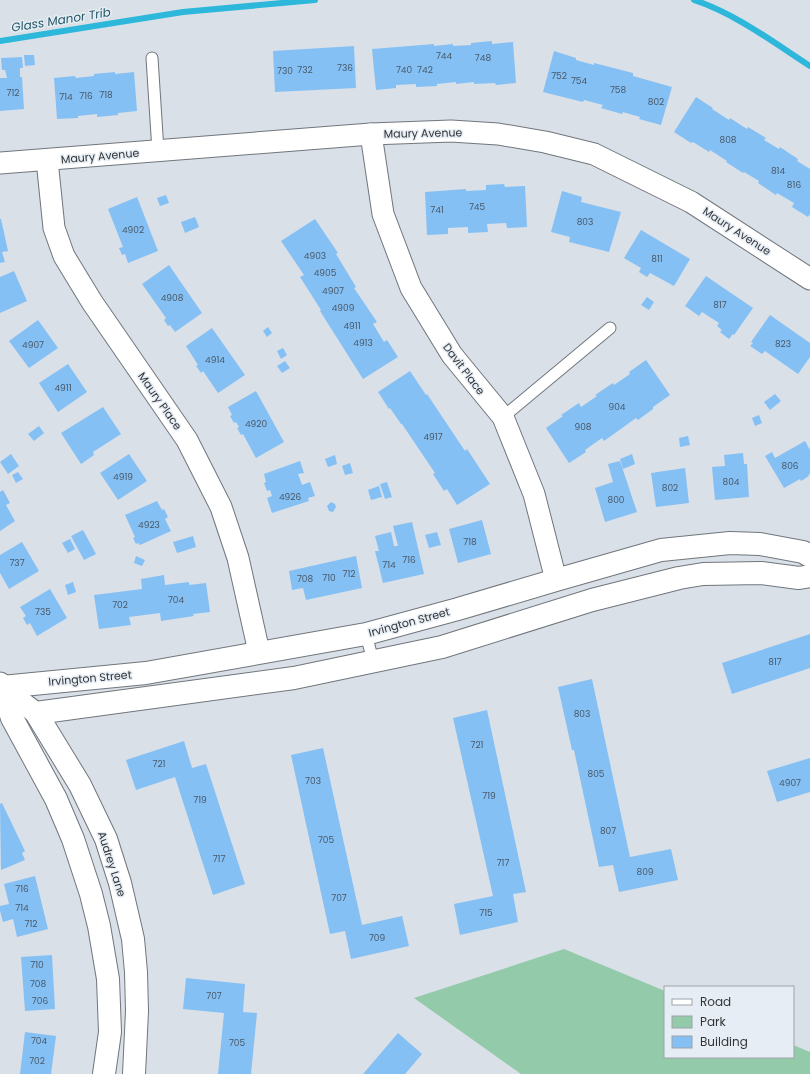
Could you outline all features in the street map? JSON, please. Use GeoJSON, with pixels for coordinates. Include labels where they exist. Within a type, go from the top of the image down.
{"type":"FeatureCollection","features":[{"type":"Feature","properties":{"kind":"street","name":"Maury Avenue"},"geometry":{"type":"LineString","coordinates":[[0,163],[371,134],[451,131],[498,134],[545,142],[594,154],[691,202],[810,280]]}},
{"type":"Feature","properties":{"kind":"street","name":"Davit Place"},"geometry":{"type":"LineString","coordinates":[[371,134],[383,214],[411,288],[452,355],[503,418],[534,494],[556,580]]}},
{"type":"Feature","properties":{"kind":"street","name":"Maury Place"},"geometry":{"type":"LineString","coordinates":[[47,160],[54,228],[64,256],[92,302],[187,440],[221,507],[238,558],[259,652]]}},
{"type":"Feature","properties":{"kind":"street","name":"Irvington Street"},"geometry":{"type":"LineString","coordinates":[[1,685],[146,673],[366,634],[661,550],[730,543],[760,544],[803,552],[810,556]]}},
{"type":"Feature","properties":{"kind":"street"},"geometry":{"type":"LineString","coordinates":[[700,546],[703,574]]}},
{"type":"Feature","properties":{"kind":"street"},"geometry":{"type":"LineString","coordinates":[[12,718],[294,678],[442,647],[592,600],[679,578],[703,574],[761,572],[799,578],[810,576]]}},
{"type":"Feature","properties":{"kind":"street"},"geometry":{"type":"LineString","coordinates":[[1,685],[12,718],[56,799],[73,839],[91,894],[99,926],[108,978],[110,1032],[104,1074]]}},
{"type":"Feature","properties":{"kind":"street","name":"Audrey Lane"},"geometry":{"type":"LineString","coordinates":[[1,685],[36,714],[80,785],[106,839],[120,883],[133,939],[136,972],[134,1074]]}},
{"type":"Feature","properties":{"kind":"lane"},"geometry":{"type":"LineString","coordinates":[[152,58],[158,151]]}},
{"type":"Feature","properties":{"kind":"lane"},"geometry":{"type":"LineString","coordinates":[[503,418],[610,328]]}},
{"type":"Feature","properties":{"kind":"lane"},"geometry":{"type":"LineString","coordinates":[[366,634],[373,661]]}},
{"type":"Feature","properties":{"kind":"green space"},"geometry":{"type":"Polygon","coordinates":[[[564,949],[664,991],[664,1058],[794,1058],[794,1045],[810,1052],[810,1074],[521,1074],[414,998],[564,949]]]}},
{"type":"Feature","properties":{"kind":"building"},"geometry":{"type":"Polygon","coordinates":[[[492,41],[492,44],[513,42],[516,83],[496,85],[495,83],[474,84],[474,82],[456,84],[456,82],[437,84],[437,86],[416,87],[416,84],[396,85],[396,88],[376,90],[372,49],[434,44],[434,46],[453,44],[453,46],[471,45],[471,43],[492,41]]]}},
{"type":"Feature","properties":{"kind":"building"},"geometry":{"type":"Polygon","coordinates":[[[354,46],[356,88],[275,92],[273,51],[354,46]]]}},
{"type":"Feature","properties":{"kind":"building"},"geometry":{"type":"Polygon","coordinates":[[[554,51],[576,58],[576,60],[633,73],[633,76],[672,87],[661,125],[639,119],[640,117],[623,112],[622,114],[601,108],[603,105],[584,100],[583,102],[543,92],[554,51]]]}},
{"type":"Feature","properties":{"kind":"building"},"geometry":{"type":"Polygon","coordinates":[[[24,55],[34,55],[35,65],[25,66],[24,55]]]}},
{"type":"Feature","properties":{"kind":"building"},"geometry":{"type":"Polygon","coordinates":[[[22,57],[23,68],[20,68],[20,77],[22,77],[24,109],[0,111],[0,78],[7,78],[5,70],[2,70],[1,58],[22,57]]]}},
{"type":"Feature","properties":{"kind":"building"},"geometry":{"type":"Polygon","coordinates":[[[115,72],[115,74],[134,72],[137,111],[118,113],[118,115],[97,117],[97,114],[78,116],[78,118],[57,119],[54,78],[75,76],[76,78],[94,76],[94,74],[115,72]]]}},
{"type":"Feature","properties":{"kind":"building"},"geometry":{"type":"Polygon","coordinates":[[[696,97],[729,120],[730,118],[747,129],[748,127],[766,138],[764,140],[779,149],[780,147],[798,159],[797,161],[810,169],[810,214],[808,217],[792,207],[794,203],[777,193],[776,195],[758,183],[759,181],[744,172],[743,173],[710,150],[709,152],[693,142],[691,143],[674,132],[696,97]]]}},
{"type":"Feature","properties":{"kind":"building"},"geometry":{"type":"Polygon","coordinates":[[[504,184],[505,187],[525,186],[527,227],[507,228],[506,223],[487,224],[488,232],[468,233],[468,227],[448,228],[448,234],[427,235],[425,192],[466,189],[466,191],[486,190],[486,185],[504,184]]]}},
{"type":"Feature","properties":{"kind":"building"},"geometry":{"type":"Polygon","coordinates":[[[562,191],[582,197],[581,202],[621,212],[609,252],[569,242],[570,237],[551,232],[562,191]]]}},
{"type":"Feature","properties":{"kind":"building"},"geometry":{"type":"Polygon","coordinates":[[[166,195],[169,203],[160,206],[157,198],[166,195]]]}},
{"type":"Feature","properties":{"kind":"building"},"geometry":{"type":"Polygon","coordinates":[[[137,197],[158,251],[128,263],[125,254],[122,255],[119,248],[123,247],[108,209],[137,197]]]}},
{"type":"Feature","properties":{"kind":"building"},"geometry":{"type":"Polygon","coordinates":[[[195,217],[199,227],[185,233],[181,222],[195,217]]]}},
{"type":"Feature","properties":{"kind":"building"},"geometry":{"type":"Polygon","coordinates":[[[0,219],[8,251],[2,252],[5,262],[0,263],[0,219]]]}},
{"type":"Feature","properties":{"kind":"building"},"geometry":{"type":"Polygon","coordinates":[[[315,219],[338,253],[336,254],[356,287],[354,288],[377,322],[373,324],[384,342],[387,340],[398,357],[363,379],[300,277],[304,275],[281,241],[315,219]]]}},
{"type":"Feature","properties":{"kind":"building"},"geometry":{"type":"Polygon","coordinates":[[[641,230],[690,259],[674,286],[650,273],[647,277],[639,272],[641,268],[624,258],[641,230]]]}},
{"type":"Feature","properties":{"kind":"building"},"geometry":{"type":"Polygon","coordinates":[[[169,265],[202,313],[175,332],[170,325],[168,326],[164,320],[166,318],[142,284],[169,265]]]}},
{"type":"Feature","properties":{"kind":"building"},"geometry":{"type":"Polygon","coordinates":[[[14,271],[27,301],[0,313],[0,277],[14,271]]]}},
{"type":"Feature","properties":{"kind":"building"},"geometry":{"type":"Polygon","coordinates":[[[706,276],[753,308],[734,335],[733,334],[729,339],[720,332],[722,330],[717,326],[719,323],[702,312],[699,316],[685,306],[706,276]]]}},
{"type":"Feature","properties":{"kind":"building"},"geometry":{"type":"Polygon","coordinates":[[[647,297],[654,302],[649,310],[641,305],[647,297]]]}},
{"type":"Feature","properties":{"kind":"building"},"geometry":{"type":"Polygon","coordinates":[[[770,315],[810,343],[810,357],[798,374],[765,351],[762,354],[750,346],[753,343],[751,342],[770,315]]]}},
{"type":"Feature","properties":{"kind":"building"},"geometry":{"type":"Polygon","coordinates":[[[38,320],[58,348],[29,368],[9,341],[38,320]]]}},
{"type":"Feature","properties":{"kind":"building"},"geometry":{"type":"Polygon","coordinates":[[[268,327],[272,333],[267,337],[263,331],[268,327]]]}},
{"type":"Feature","properties":{"kind":"building"},"geometry":{"type":"Polygon","coordinates":[[[212,328],[245,375],[218,393],[203,371],[201,373],[196,366],[198,365],[186,346],[212,328]]]}},
{"type":"Feature","properties":{"kind":"building"},"geometry":{"type":"Polygon","coordinates":[[[283,348],[287,355],[281,359],[277,351],[283,348]]]}},
{"type":"Feature","properties":{"kind":"building"},"geometry":{"type":"Polygon","coordinates":[[[646,360],[670,395],[638,420],[636,418],[604,441],[602,438],[585,450],[586,452],[569,463],[546,428],[563,416],[561,415],[579,403],[581,407],[613,383],[614,385],[646,360]]]}},
{"type":"Feature","properties":{"kind":"building"},"geometry":{"type":"Polygon","coordinates":[[[285,361],[290,368],[282,373],[277,366],[285,361]]]}},
{"type":"Feature","properties":{"kind":"building"},"geometry":{"type":"Polygon","coordinates":[[[68,364],[87,392],[58,412],[39,383],[68,364]]]}},
{"type":"Feature","properties":{"kind":"building"},"geometry":{"type":"Polygon","coordinates":[[[410,371],[465,451],[467,449],[490,484],[457,505],[447,489],[444,491],[433,474],[435,473],[402,424],[390,408],[389,409],[378,392],[410,371]]]}},
{"type":"Feature","properties":{"kind":"building"},"geometry":{"type":"Polygon","coordinates":[[[256,391],[284,442],[256,458],[243,434],[241,435],[237,428],[239,427],[236,422],[234,423],[230,416],[232,415],[228,407],[256,391]]]}},
{"type":"Feature","properties":{"kind":"building"},"geometry":{"type":"Polygon","coordinates":[[[775,394],[781,401],[770,410],[764,402],[775,394]]]}},
{"type":"Feature","properties":{"kind":"building"},"geometry":{"type":"Polygon","coordinates":[[[103,407],[121,434],[93,452],[94,455],[81,464],[61,433],[103,407]]]}},
{"type":"Feature","properties":{"kind":"building"},"geometry":{"type":"Polygon","coordinates":[[[759,415],[762,423],[755,426],[752,418],[759,415]]]}},
{"type":"Feature","properties":{"kind":"building"},"geometry":{"type":"Polygon","coordinates":[[[39,426],[44,433],[34,441],[28,434],[39,426]]]}},
{"type":"Feature","properties":{"kind":"building"},"geometry":{"type":"Polygon","coordinates":[[[688,436],[690,445],[680,447],[679,438],[688,436]]]}},
{"type":"Feature","properties":{"kind":"building"},"geometry":{"type":"Polygon","coordinates":[[[805,441],[810,450],[810,474],[801,481],[800,479],[784,488],[765,456],[772,452],[775,458],[805,441]]]}},
{"type":"Feature","properties":{"kind":"building"},"geometry":{"type":"Polygon","coordinates":[[[743,453],[744,464],[747,464],[749,497],[715,500],[712,467],[725,466],[724,455],[743,453]]]}},
{"type":"Feature","properties":{"kind":"building"},"geometry":{"type":"Polygon","coordinates":[[[11,454],[19,466],[8,474],[0,462],[11,454]]]}},
{"type":"Feature","properties":{"kind":"building"},"geometry":{"type":"Polygon","coordinates":[[[129,454],[147,481],[118,500],[100,473],[129,454]]]}},
{"type":"Feature","properties":{"kind":"building"},"geometry":{"type":"Polygon","coordinates":[[[632,454],[635,464],[623,469],[620,459],[632,454]]]}},
{"type":"Feature","properties":{"kind":"building"},"geometry":{"type":"Polygon","coordinates":[[[335,455],[337,464],[328,467],[325,459],[335,455]]]}},
{"type":"Feature","properties":{"kind":"building"},"geometry":{"type":"Polygon","coordinates":[[[300,461],[304,473],[298,474],[302,485],[310,482],[315,496],[308,498],[309,501],[272,513],[267,498],[272,496],[270,490],[267,491],[264,483],[266,482],[264,474],[300,461]]]}},
{"type":"Feature","properties":{"kind":"building"},"geometry":{"type":"Polygon","coordinates":[[[620,461],[637,512],[605,522],[595,488],[613,482],[608,464],[620,461]]]}},
{"type":"Feature","properties":{"kind":"building"},"geometry":{"type":"Polygon","coordinates":[[[350,463],[353,473],[345,475],[342,466],[350,463]]]}},
{"type":"Feature","properties":{"kind":"building"},"geometry":{"type":"Polygon","coordinates":[[[685,468],[689,503],[656,507],[651,473],[685,468]]]}},
{"type":"Feature","properties":{"kind":"building"},"geometry":{"type":"Polygon","coordinates":[[[18,472],[23,479],[16,483],[12,475],[18,472]]]}},
{"type":"Feature","properties":{"kind":"building"},"geometry":{"type":"Polygon","coordinates":[[[387,482],[392,497],[385,499],[380,484],[387,482]]]}},
{"type":"Feature","properties":{"kind":"building"},"geometry":{"type":"Polygon","coordinates":[[[379,486],[382,497],[371,500],[368,490],[379,486]]]}},
{"type":"Feature","properties":{"kind":"building"},"geometry":{"type":"Polygon","coordinates":[[[3,490],[10,503],[6,505],[15,521],[0,531],[0,492],[3,490]]]}},
{"type":"Feature","properties":{"kind":"building"},"geometry":{"type":"Polygon","coordinates":[[[157,501],[162,510],[164,509],[168,517],[165,519],[171,531],[140,545],[138,543],[136,544],[133,538],[135,537],[125,515],[157,501]]]}},
{"type":"Feature","properties":{"kind":"building"},"geometry":{"type":"Polygon","coordinates":[[[331,502],[335,504],[336,507],[333,512],[329,511],[327,506],[331,502]]]}},
{"type":"Feature","properties":{"kind":"building"},"geometry":{"type":"Polygon","coordinates":[[[482,520],[491,554],[458,563],[449,529],[482,520]]]}},
{"type":"Feature","properties":{"kind":"building"},"geometry":{"type":"Polygon","coordinates":[[[412,522],[424,574],[383,583],[375,551],[379,551],[375,536],[391,532],[394,546],[398,546],[393,526],[412,522]]]}},
{"type":"Feature","properties":{"kind":"building"},"geometry":{"type":"Polygon","coordinates":[[[83,530],[96,554],[84,560],[71,536],[83,530]]]}},
{"type":"Feature","properties":{"kind":"building"},"geometry":{"type":"Polygon","coordinates":[[[437,532],[441,545],[429,548],[425,535],[437,532]]]}},
{"type":"Feature","properties":{"kind":"building"},"geometry":{"type":"Polygon","coordinates":[[[193,536],[196,547],[177,553],[173,542],[193,536]]]}},
{"type":"Feature","properties":{"kind":"building"},"geometry":{"type":"Polygon","coordinates":[[[70,539],[75,549],[68,553],[62,543],[70,539]]]}},
{"type":"Feature","properties":{"kind":"building"},"geometry":{"type":"Polygon","coordinates":[[[22,542],[39,571],[9,589],[0,573],[0,555],[22,542]]]}},
{"type":"Feature","properties":{"kind":"building"},"geometry":{"type":"Polygon","coordinates":[[[136,556],[145,560],[142,566],[134,563],[136,556]]]}},
{"type":"Feature","properties":{"kind":"building"},"geometry":{"type":"Polygon","coordinates":[[[356,556],[362,588],[306,600],[303,588],[292,590],[289,571],[356,556]]]}},
{"type":"Feature","properties":{"kind":"building"},"geometry":{"type":"Polygon","coordinates":[[[164,575],[165,585],[189,582],[189,585],[206,583],[210,612],[161,621],[160,613],[129,617],[131,625],[99,629],[94,595],[142,589],[141,579],[164,575]]]}},
{"type":"Feature","properties":{"kind":"building"},"geometry":{"type":"Polygon","coordinates":[[[73,582],[76,592],[68,595],[65,585],[73,582]]]}},
{"type":"Feature","properties":{"kind":"building"},"geometry":{"type":"Polygon","coordinates":[[[50,589],[67,618],[37,636],[30,623],[27,625],[23,618],[26,616],[20,607],[50,589]]]}},
{"type":"Feature","properties":{"kind":"building"},"geometry":{"type":"Polygon","coordinates":[[[810,634],[810,668],[732,694],[722,663],[810,634]]]}},
{"type":"Feature","properties":{"kind":"building"},"geometry":{"type":"Polygon","coordinates":[[[592,679],[630,857],[671,849],[678,880],[619,892],[613,865],[599,867],[574,750],[572,750],[558,687],[592,679]]]}},
{"type":"Feature","properties":{"kind":"building"},"geometry":{"type":"Polygon","coordinates":[[[487,710],[526,892],[513,894],[518,922],[460,935],[454,904],[493,896],[453,718],[487,710]]]}},
{"type":"Feature","properties":{"kind":"building"},"geometry":{"type":"Polygon","coordinates":[[[184,741],[192,768],[206,764],[245,884],[213,895],[175,777],[136,790],[126,760],[184,741]]]}},
{"type":"Feature","properties":{"kind":"building"},"geometry":{"type":"Polygon","coordinates":[[[323,748],[362,925],[402,916],[409,946],[351,959],[345,931],[330,934],[291,755],[323,748]]]}},
{"type":"Feature","properties":{"kind":"building"},"geometry":{"type":"Polygon","coordinates":[[[810,758],[810,792],[777,802],[767,771],[810,758]]]}},
{"type":"Feature","properties":{"kind":"building"},"geometry":{"type":"Polygon","coordinates":[[[2,803],[25,851],[22,853],[25,860],[1,870],[0,804],[2,803]]]}},
{"type":"Feature","properties":{"kind":"building"},"geometry":{"type":"Polygon","coordinates":[[[35,876],[48,929],[17,937],[13,919],[3,922],[0,911],[0,906],[9,904],[4,884],[35,876]]]}},
{"type":"Feature","properties":{"kind":"building"},"geometry":{"type":"Polygon","coordinates":[[[52,955],[55,1009],[25,1011],[21,957],[52,955]]]}},
{"type":"Feature","properties":{"kind":"building"},"geometry":{"type":"Polygon","coordinates":[[[186,978],[245,984],[243,1012],[257,1013],[251,1074],[218,1074],[224,1013],[183,1009],[186,978]]]}},
{"type":"Feature","properties":{"kind":"building"},"geometry":{"type":"Polygon","coordinates":[[[25,1032],[56,1036],[51,1074],[20,1074],[25,1032]]]}},
{"type":"Feature","properties":{"kind":"building"},"geometry":{"type":"Polygon","coordinates":[[[398,1033],[422,1054],[405,1074],[363,1074],[398,1033]]]}},
{"type":"Feature","properties":{"kind":"waterway","name":"Glass Manor Trib"},"geometry":{"type":"LineString","coordinates":[[0,41],[183,12],[315,0]]}},
{"type":"Feature","properties":{"kind":"waterway","name":"Glass Manor Trib"},"geometry":{"type":"LineString","coordinates":[[694,0],[725,13],[768,38],[810,66]]}}]}
